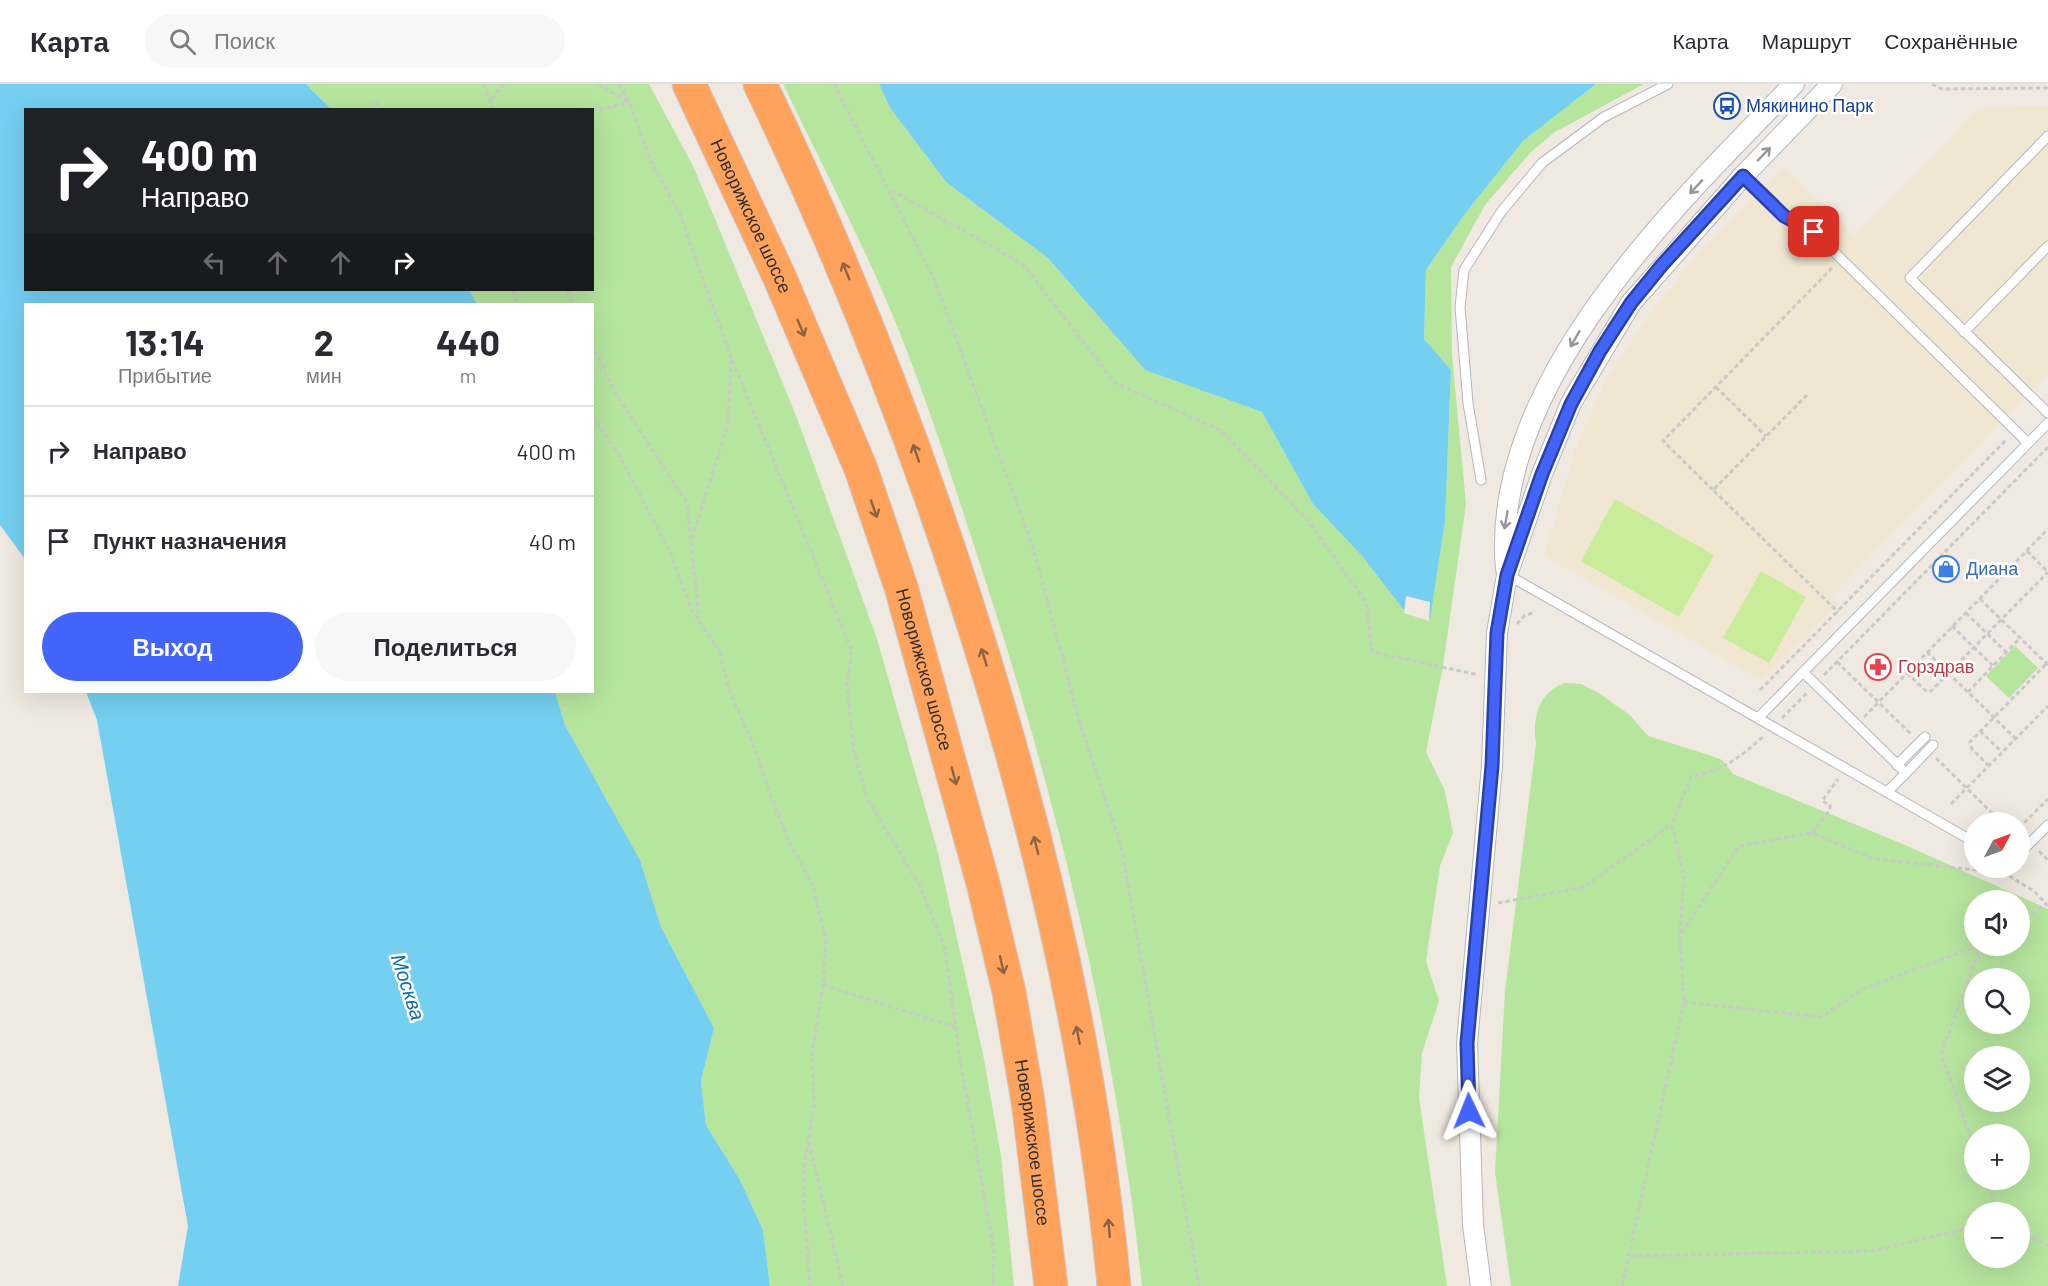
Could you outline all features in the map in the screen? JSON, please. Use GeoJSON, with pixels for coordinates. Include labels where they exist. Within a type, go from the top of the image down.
{"type":"FeatureCollection","features":[{"type":"Feature","properties":{"kind":"highway","name":"Новорижское шоссе"},"geometry":{"type":"LineString","coordinates":[[689,84],[779,276],[856,458],[901,587],[980,872],[1009,992],[1028,1101],[1051,1286]]}},
{"type":"Feature","properties":{"kind":"highway"},"geometry":{"type":"LineString","coordinates":[[760,84],[838,251],[878,348],[949,548],[1011,746],[1050,899],[1090,1092],[1114,1286]]}},
{"type":"Feature","properties":{"kind":"street"},"geometry":{"type":"LineString","coordinates":[[1507,575],[1503,537],[1515,469],[1546,391],[1579,332],[1610,285],[1641,246],[1794,84]]}},
{"type":"Feature","properties":{"kind":"street"},"geometry":{"type":"LineString","coordinates":[[1481,1286],[1473,1225],[1467,1043],[1492,766],[1497,633],[1507,575],[1542,474],[1567,414],[1600,351],[1631,303],[1662,265],[1743,176],[1832,84]]}},
{"type":"Feature","properties":{"kind":"lane"},"geometry":{"type":"LineString","coordinates":[[1481,480],[1468,403],[1460,307],[1464,270],[1501,212],[1542,163],[1604,117],[1668,84]]}},
{"type":"Feature","properties":{"kind":"lane"},"geometry":{"type":"LineString","coordinates":[[2048,136],[1910,278],[2048,413]]}},
{"type":"Feature","properties":{"kind":"lane"},"geometry":{"type":"LineString","coordinates":[[1743,176],[1784,216],[1814,232],[2028,443]]}},
{"type":"Feature","properties":{"kind":"lane"},"geometry":{"type":"LineString","coordinates":[[1964,332],[2048,246]]}},
{"type":"Feature","properties":{"kind":"lane"},"geometry":{"type":"LineString","coordinates":[[1758,718],[2048,423]]}},
{"type":"Feature","properties":{"kind":"lane"},"geometry":{"type":"LineString","coordinates":[[1507,575],[1964,837]]}},
{"type":"Feature","properties":{"kind":"lane"},"geometry":{"type":"LineString","coordinates":[[1803,672],[1906,773]]}},
{"type":"Feature","properties":{"kind":"lane"},"geometry":{"type":"LineString","coordinates":[[1898,765],[1925,737]]}},
{"type":"Feature","properties":{"kind":"lane"},"geometry":{"type":"LineString","coordinates":[[1887,792],[1933,745]]}},
{"type":"Feature","properties":{"kind":"lane"},"geometry":{"type":"LineString","coordinates":[[2030,843],[2048,825]]}},
{"type":"Feature","properties":{"kind":"path"},"geometry":{"type":"LineString","coordinates":[[484,84],[492,99],[494,108]]}},
{"type":"Feature","properties":{"kind":"path"},"geometry":{"type":"LineString","coordinates":[[492,99],[501,86],[507,84]]}},
{"type":"Feature","properties":{"kind":"path"},"geometry":{"type":"LineString","coordinates":[[598,84],[629,102]]}},
{"type":"Feature","properties":{"kind":"path"},"geometry":{"type":"LineString","coordinates":[[619,84],[629,102],[651,164],[679,212],[731,357],[852,651],[848,682],[850,716],[854,752],[867,798],[925,896],[945,949],[994,1251],[993,1286]]}},
{"type":"Feature","properties":{"kind":"path"},"geometry":{"type":"LineString","coordinates":[[834,84],[935,281],[1034,547],[1080,724],[1121,845],[1198,1286]]}},
{"type":"Feature","properties":{"kind":"path"},"geometry":{"type":"LineString","coordinates":[[1932,84],[1942,89],[2048,88]]}},
{"type":"Feature","properties":{"kind":"path"},"geometry":{"type":"LineString","coordinates":[[375,102],[381,108]]}},
{"type":"Feature","properties":{"kind":"path"},"geometry":{"type":"LineString","coordinates":[[594,111],[629,102]]}},
{"type":"Feature","properties":{"kind":"path"},"geometry":{"type":"LineString","coordinates":[[889,189],[1023,264],[1115,383],[1222,431],[1309,522],[1366,602],[1372,652],[1495,679]]}},
{"type":"Feature","properties":{"kind":"path"},"geometry":{"type":"LineString","coordinates":[[1838,612],[1662,441],[1841,259]]}},
{"type":"Feature","properties":{"kind":"path"},"geometry":{"type":"LineString","coordinates":[[594,348],[616,394],[687,503],[699,621]]}},
{"type":"Feature","properties":{"kind":"path"},"geometry":{"type":"LineString","coordinates":[[691,542],[728,423],[731,357]]}},
{"type":"Feature","properties":{"kind":"path"},"geometry":{"type":"LineString","coordinates":[[1715,387],[1766,436]]}},
{"type":"Feature","properties":{"kind":"path"},"geometry":{"type":"LineString","coordinates":[[1713,490],[1807,395]]}},
{"type":"Feature","properties":{"kind":"path"},"geometry":{"type":"LineString","coordinates":[[594,419],[618,453],[671,554],[691,609],[719,650],[729,690],[753,744],[789,842],[812,883],[825,940],[823,985],[812,1054],[814,1106],[804,1166],[804,1205],[810,1286]]}},
{"type":"Feature","properties":{"kind":"path"},"geometry":{"type":"LineString","coordinates":[[1760,690],[2016,431]]}},
{"type":"Feature","properties":{"kind":"path"},"geometry":{"type":"LineString","coordinates":[[1497,903],[1584,887],[1672,824],[1691,777],[1717,771],[1735,761],[1773,727],[2048,447]]}},
{"type":"Feature","properties":{"kind":"path"},"geometry":{"type":"LineString","coordinates":[[1856,724],[2048,529]]}},
{"type":"Feature","properties":{"kind":"path"},"geometry":{"type":"LineString","coordinates":[[1907,673],[1929,692],[1988,634],[2048,572],[2027,551]]}},
{"type":"Feature","properties":{"kind":"path"},"geometry":{"type":"LineString","coordinates":[[1980,598],[2047,664],[1980,731],[1970,745],[1989,766]]}},
{"type":"Feature","properties":{"kind":"path"},"geometry":{"type":"LineString","coordinates":[[1515,628],[1524,616],[1535,612]]}},
{"type":"Feature","properties":{"kind":"path"},"geometry":{"type":"LineString","coordinates":[[1966,613],[2006,652]]}},
{"type":"Feature","properties":{"kind":"path"},"geometry":{"type":"LineString","coordinates":[[1952,627],[1993,666]]}},
{"type":"Feature","properties":{"kind":"path"},"geometry":{"type":"LineString","coordinates":[[1968,692],[2020,638]]}},
{"type":"Feature","properties":{"kind":"path"},"geometry":{"type":"LineString","coordinates":[[1927,652],[2016,739]]}},
{"type":"Feature","properties":{"kind":"path"},"geometry":{"type":"LineString","coordinates":[[1952,804],[2048,706]]}},
{"type":"Feature","properties":{"kind":"path"},"geometry":{"type":"LineString","coordinates":[[1980,731],[2002,752]]}},
{"type":"Feature","properties":{"kind":"path"},"geometry":{"type":"LineString","coordinates":[[1812,832],[1830,810],[1830,805],[1822,801],[1846,769]]}},
{"type":"Feature","properties":{"kind":"path"},"geometry":{"type":"LineString","coordinates":[[2030,817],[2048,799]]}},
{"type":"Feature","properties":{"kind":"path"},"geometry":{"type":"LineString","coordinates":[[1622,1286],[1684,1002],[1680,936],[1684,876],[1672,824]]}},
{"type":"Feature","properties":{"kind":"path"},"geometry":{"type":"LineString","coordinates":[[1680,936],[1739,846],[1812,832],[1874,859],[2004,873],[2034,891],[2047,904],[2030,914]]}},
{"type":"Feature","properties":{"kind":"path"},"geometry":{"type":"LineString","coordinates":[[1684,1002],[1821,1017],[1863,989],[1964,951]]}},
{"type":"Feature","properties":{"kind":"path"},"geometry":{"type":"LineString","coordinates":[[1966,1124],[1941,1054],[1977,956]]}},
{"type":"Feature","properties":{"kind":"path"},"geometry":{"type":"LineString","coordinates":[[823,985],[956,1028]]}},
{"type":"Feature","properties":{"kind":"path"},"geometry":{"type":"LineString","coordinates":[[809,1140],[843,1286]]}},
{"type":"Feature","properties":{"kind":"path"},"geometry":{"type":"LineString","coordinates":[[1630,1256],[1872,1251],[1964,1229]]}},
{"type":"Feature","properties":{"kind":"path"},"geometry":{"type":"LineString","coordinates":[[2030,1235],[2048,1246]]}},
{"type":"Feature","properties":{"kind":"shaded area"},"geometry":{"type":"Polygon","coordinates":[[[2048,106],[2048,375],[1831,597],[1838,604],[1762,681],[1544,556],[1575,451],[1606,379],[1647,318],[1701,249],[1784,167],[1855,236],[1980,107],[2048,106]]]}},
{"type":"Feature","properties":{"kind":"green space"},"geometry":{"type":"Polygon","coordinates":[[[306,84],[649,84],[694,168],[797,418],[877,639],[937,849],[984,1059],[1001,1156],[1014,1286],[770,1286],[763,1230],[740,1180],[706,1125],[701,1081],[714,1028],[661,927],[640,860],[565,725],[555,693],[594,693],[594,303],[476,303],[470,291],[594,291],[594,108],[330,108],[306,84]]]}},
{"type":"Feature","properties":{"kind":"green space"},"geometry":{"type":"Polygon","coordinates":[[[783,84],[879,84],[890,108],[947,183],[1048,258],[1145,370],[1262,412],[1313,504],[1362,556],[1403,609],[1429,618],[1445,521],[1451,371],[1424,339],[1426,270],[1464,215],[1523,141],[1596,84],[1644,84],[1555,132],[1531,152],[1485,205],[1451,267],[1452,355],[1466,504],[1443,666],[1426,752],[1445,791],[1453,833],[1440,866],[1426,961],[1439,1001],[1422,1053],[1419,1098],[1447,1286],[1142,1286],[1116,1100],[1080,918],[1033,737],[1007,648],[922,391],[901,336],[859,240],[783,84]]]}},
{"type":"Feature","properties":{"kind":"green space"},"geometry":{"type":"Polygon","coordinates":[[[1615,499],[1714,555],[1679,617],[1581,561],[1615,499]]]}},
{"type":"Feature","properties":{"kind":"green space"},"geometry":{"type":"Polygon","coordinates":[[[1761,571],[1806,597],[1769,663],[1723,638],[1761,571]]]}},
{"type":"Feature","properties":{"kind":"green space"},"geometry":{"type":"Polygon","coordinates":[[[2015,646],[2038,668],[2009,698],[1986,676],[2015,646]]]}},
{"type":"Feature","properties":{"kind":"green space"},"geometry":{"type":"Polygon","coordinates":[[[1564,683],[1581,684],[1630,715],[1648,736],[1722,760],[1733,774],[1964,871],[1964,878],[1979,878],[2006,890],[1964,890],[1964,956],[2030,956],[2030,901],[2048,909],[2048,1286],[1511,1286],[1495,1172],[1505,991],[1536,743],[1535,724],[1539,707],[1549,693],[1564,683]]]}},
{"type":"Feature","properties":{"kind":"water"},"geometry":{"type":"Polygon","coordinates":[[[0,84],[306,84],[330,108],[24,108],[24,291],[470,291],[476,303],[24,303],[24,558],[0,525],[0,84]]]}},
{"type":"Feature","properties":{"kind":"water"},"geometry":{"type":"Polygon","coordinates":[[[879,84],[1596,84],[1523,141],[1464,215],[1426,270],[1424,339],[1451,370],[1445,521],[1430,618],[1403,609],[1362,556],[1313,504],[1262,412],[1145,370],[1048,258],[947,183],[890,108],[879,84]]]}},
{"type":"Feature","properties":{"kind":"water","name":"Москва"},"geometry":{"type":"Polygon","coordinates":[[[86,693],[555,693],[565,725],[640,860],[661,927],[714,1028],[701,1081],[706,1125],[740,1180],[763,1230],[770,1286],[178,1286],[188,1226],[97,720],[86,693]]]}},
{"type":"Feature","properties":{"kind":"pier"},"geometry":{"type":"Polygon","coordinates":[[[1406,596],[1430,602],[1429,621],[1404,613],[1406,596]]]}},
{"type":"Feature","properties":{"kind":"place","name":"Мякинино Парк"},"geometry":{"type":"Point","coordinates":[1727,106]}},
{"type":"Feature","properties":{"kind":"place","name":"Диана"},"geometry":{"type":"Point","coordinates":[1946,569]}},
{"type":"Feature","properties":{"kind":"place","name":"Горздрав"},"geometry":{"type":"Point","coordinates":[1878,667]}},
{"type":"Feature","properties":{"kind":"route"},"geometry":{"type":"LineString","coordinates":[[1469,1111],[1467,1043],[1492,766],[1497,633],[1507,575],[1542,474],[1571,404],[1600,351],[1631,303],[1662,265],[1743,176],[1784,216],[1814,232]]}}]}
